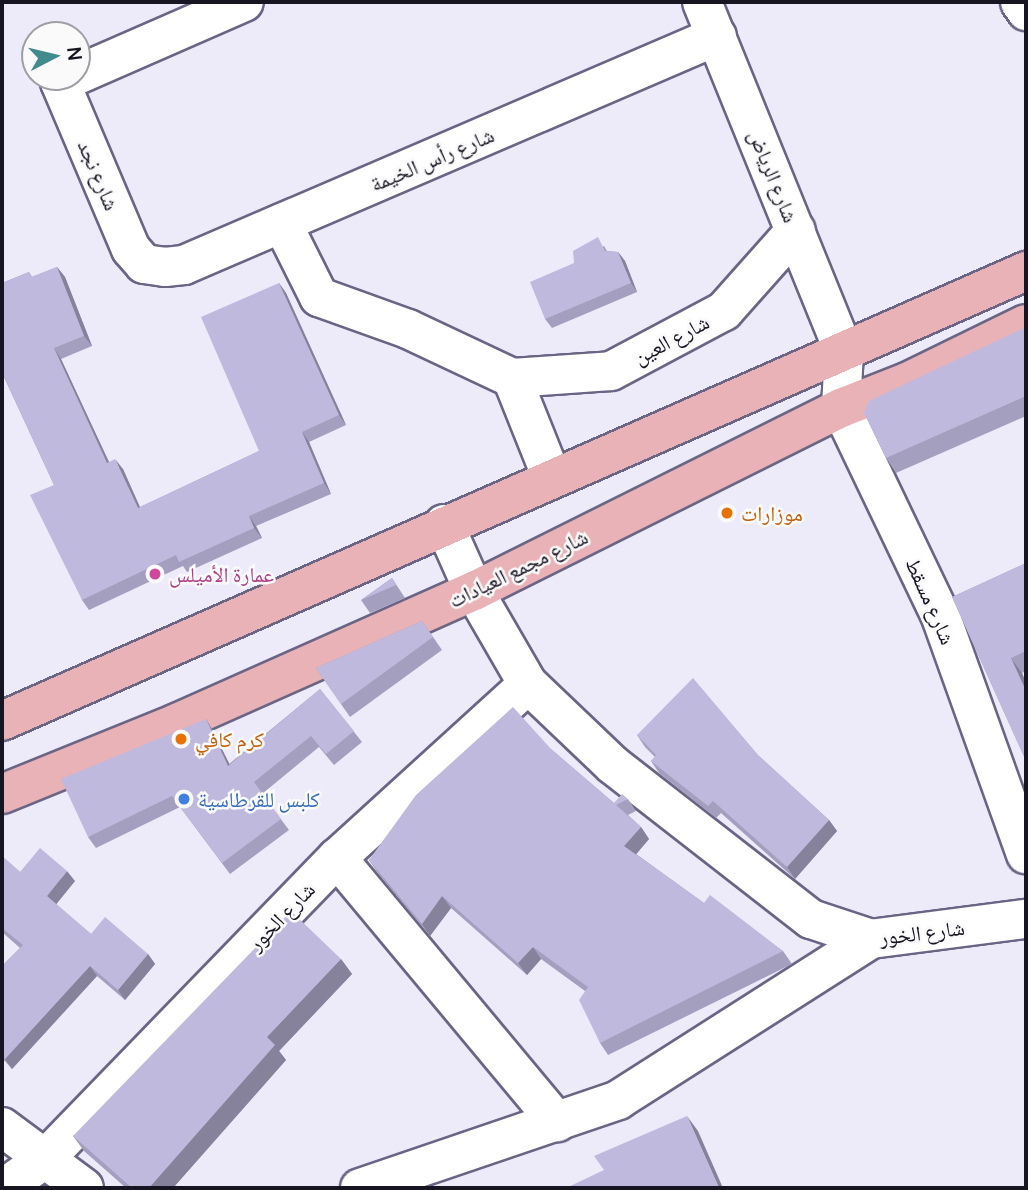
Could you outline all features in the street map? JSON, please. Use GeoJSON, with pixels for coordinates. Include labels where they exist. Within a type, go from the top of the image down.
{"type":"FeatureCollection","features":[{"type":"Feature","properties":{"kind":"main road"},"geometry":{"type":"LineString","coordinates":[[2,721],[444,524],[1026,271]]}},
{"type":"Feature","properties":{"kind":"main road","name":"شارع مجمع العيادات"},"geometry":{"type":"LineString","coordinates":[[2,794],[177,723],[474,591],[841,408],[907,382],[1026,324]]}},
{"type":"Feature","properties":{"kind":"street"},"geometry":{"type":"LineString","coordinates":[[91,69],[244,2]]}},
{"type":"Feature","properties":{"kind":"street","name":"شارع الرياض"},"geometry":{"type":"LineString","coordinates":[[702,2],[844,351]]}},
{"type":"Feature","properties":{"kind":"street"},"geometry":{"type":"LineString","coordinates":[[1020,2],[1026,11]]}},
{"type":"Feature","properties":{"kind":"street","name":"شارع رأس الخيمة"},"geometry":{"type":"LineString","coordinates":[[144,264],[184,265],[717,36]]}},
{"type":"Feature","properties":{"kind":"street","name":"شارع نجد"},"geometry":{"type":"LineString","coordinates":[[75,91],[131,248],[144,264]]}},
{"type":"Feature","properties":{"kind":"street"},"geometry":{"type":"LineString","coordinates":[[282,223],[319,297],[408,329],[512,378],[552,478]]}},
{"type":"Feature","properties":{"kind":"street","name":"شارع العين"},"geometry":{"type":"LineString","coordinates":[[512,378],[611,371],[724,311],[796,230]]}},
{"type":"Feature","properties":{"kind":"street","name":"شارع مسقط"},"geometry":{"type":"LineString","coordinates":[[844,351],[841,408],[941,617],[1026,854]]}},
{"type":"Feature","properties":{"kind":"street","name":"شارع الخور"},"geometry":{"type":"LineString","coordinates":[[444,524],[474,591],[528,684],[613,765],[791,905],[834,930],[871,939],[1026,919]]}},
{"type":"Feature","properties":{"kind":"street","name":"شارع الخور"},"geometry":{"type":"LineString","coordinates":[[4,1188],[46,1158],[337,858],[528,684]]}},
{"type":"Feature","properties":{"kind":"street"},"geometry":{"type":"LineString","coordinates":[[337,858],[557,1122]]}},
{"type":"Feature","properties":{"kind":"street"},"geometry":{"type":"LineString","coordinates":[[360,1188],[618,1100],[871,939]]}},
{"type":"Feature","properties":{"kind":"street"},"geometry":{"type":"LineString","coordinates":[[2,1127],[84,1188]]}},
{"type":"Feature","properties":{"kind":"building"},"geometry":{"type":"Polygon","coordinates":[[[598,237],[605,251],[618,252],[631,283],[545,319],[530,282],[574,263],[573,251],[598,237]]]}},
{"type":"Feature","properties":{"kind":"building"},"geometry":{"type":"Polygon","coordinates":[[[57,267],[84,336],[54,348],[107,463],[115,459],[138,508],[259,451],[201,317],[279,283],[339,415],[302,432],[324,483],[249,516],[254,528],[179,562],[176,555],[82,600],[30,495],[54,485],[2,372],[2,283],[29,272],[31,277],[57,267]]]}},
{"type":"Feature","properties":{"kind":"building"},"geometry":{"type":"Polygon","coordinates":[[[1026,327],[1026,396],[886,458],[864,413],[869,401],[1026,327]]]}},
{"type":"Feature","properties":{"kind":"building"},"geometry":{"type":"Polygon","coordinates":[[[1026,563],[1026,651],[1011,658],[1026,691],[1026,761],[952,597],[1026,563]]]}},
{"type":"Feature","properties":{"kind":"building"},"geometry":{"type":"Polygon","coordinates":[[[392,578],[396,585],[361,600],[392,578]]]}},
{"type":"Feature","properties":{"kind":"building"},"geometry":{"type":"Polygon","coordinates":[[[422,621],[433,637],[341,704],[316,668],[422,621]]]}},
{"type":"Feature","properties":{"kind":"building"},"geometry":{"type":"Polygon","coordinates":[[[693,678],[759,756],[829,820],[787,867],[713,801],[708,806],[651,761],[656,755],[637,735],[693,678]]]}},
{"type":"Feature","properties":{"kind":"building"},"geometry":{"type":"Polygon","coordinates":[[[320,689],[354,731],[326,754],[311,736],[254,782],[281,819],[222,863],[172,796],[88,837],[61,779],[206,719],[228,766],[320,689]]]}},
{"type":"Feature","properties":{"kind":"building"},"geometry":{"type":"Polygon","coordinates":[[[513,707],[551,749],[614,803],[622,794],[628,799],[616,805],[641,827],[624,846],[704,903],[710,895],[783,951],[600,1043],[579,1000],[588,987],[533,947],[518,963],[442,896],[422,924],[369,860],[416,795],[513,707]]]}},
{"type":"Feature","properties":{"kind":"building"},"geometry":{"type":"Polygon","coordinates":[[[40,848],[67,871],[47,896],[91,934],[105,917],[148,954],[118,990],[90,966],[5,1059],[2,1055],[2,966],[23,945],[2,928],[2,856],[20,872],[40,848]]]}},
{"type":"Feature","properties":{"kind":"building"},"geometry":{"type":"Polygon","coordinates":[[[291,911],[341,959],[267,1037],[275,1045],[149,1188],[132,1188],[73,1136],[291,911]]]}},
{"type":"Feature","properties":{"kind":"building"},"geometry":{"type":"Polygon","coordinates":[[[687,1116],[719,1188],[566,1188],[604,1170],[594,1156],[687,1116]]]}},
{"type":"Feature","properties":{"kind":"place","name":"موزارات"},"geometry":{"type":"Point","coordinates":[727,513]}},
{"type":"Feature","properties":{"kind":"place","name":"عمارة الأميلس"},"geometry":{"type":"Point","coordinates":[155,574]}},
{"type":"Feature","properties":{"kind":"place","name":"كرم كافي"},"geometry":{"type":"Point","coordinates":[181,739]}},
{"type":"Feature","properties":{"kind":"place","name":"كلبس للقرطاسية"},"geometry":{"type":"Point","coordinates":[184,799]}}]}
